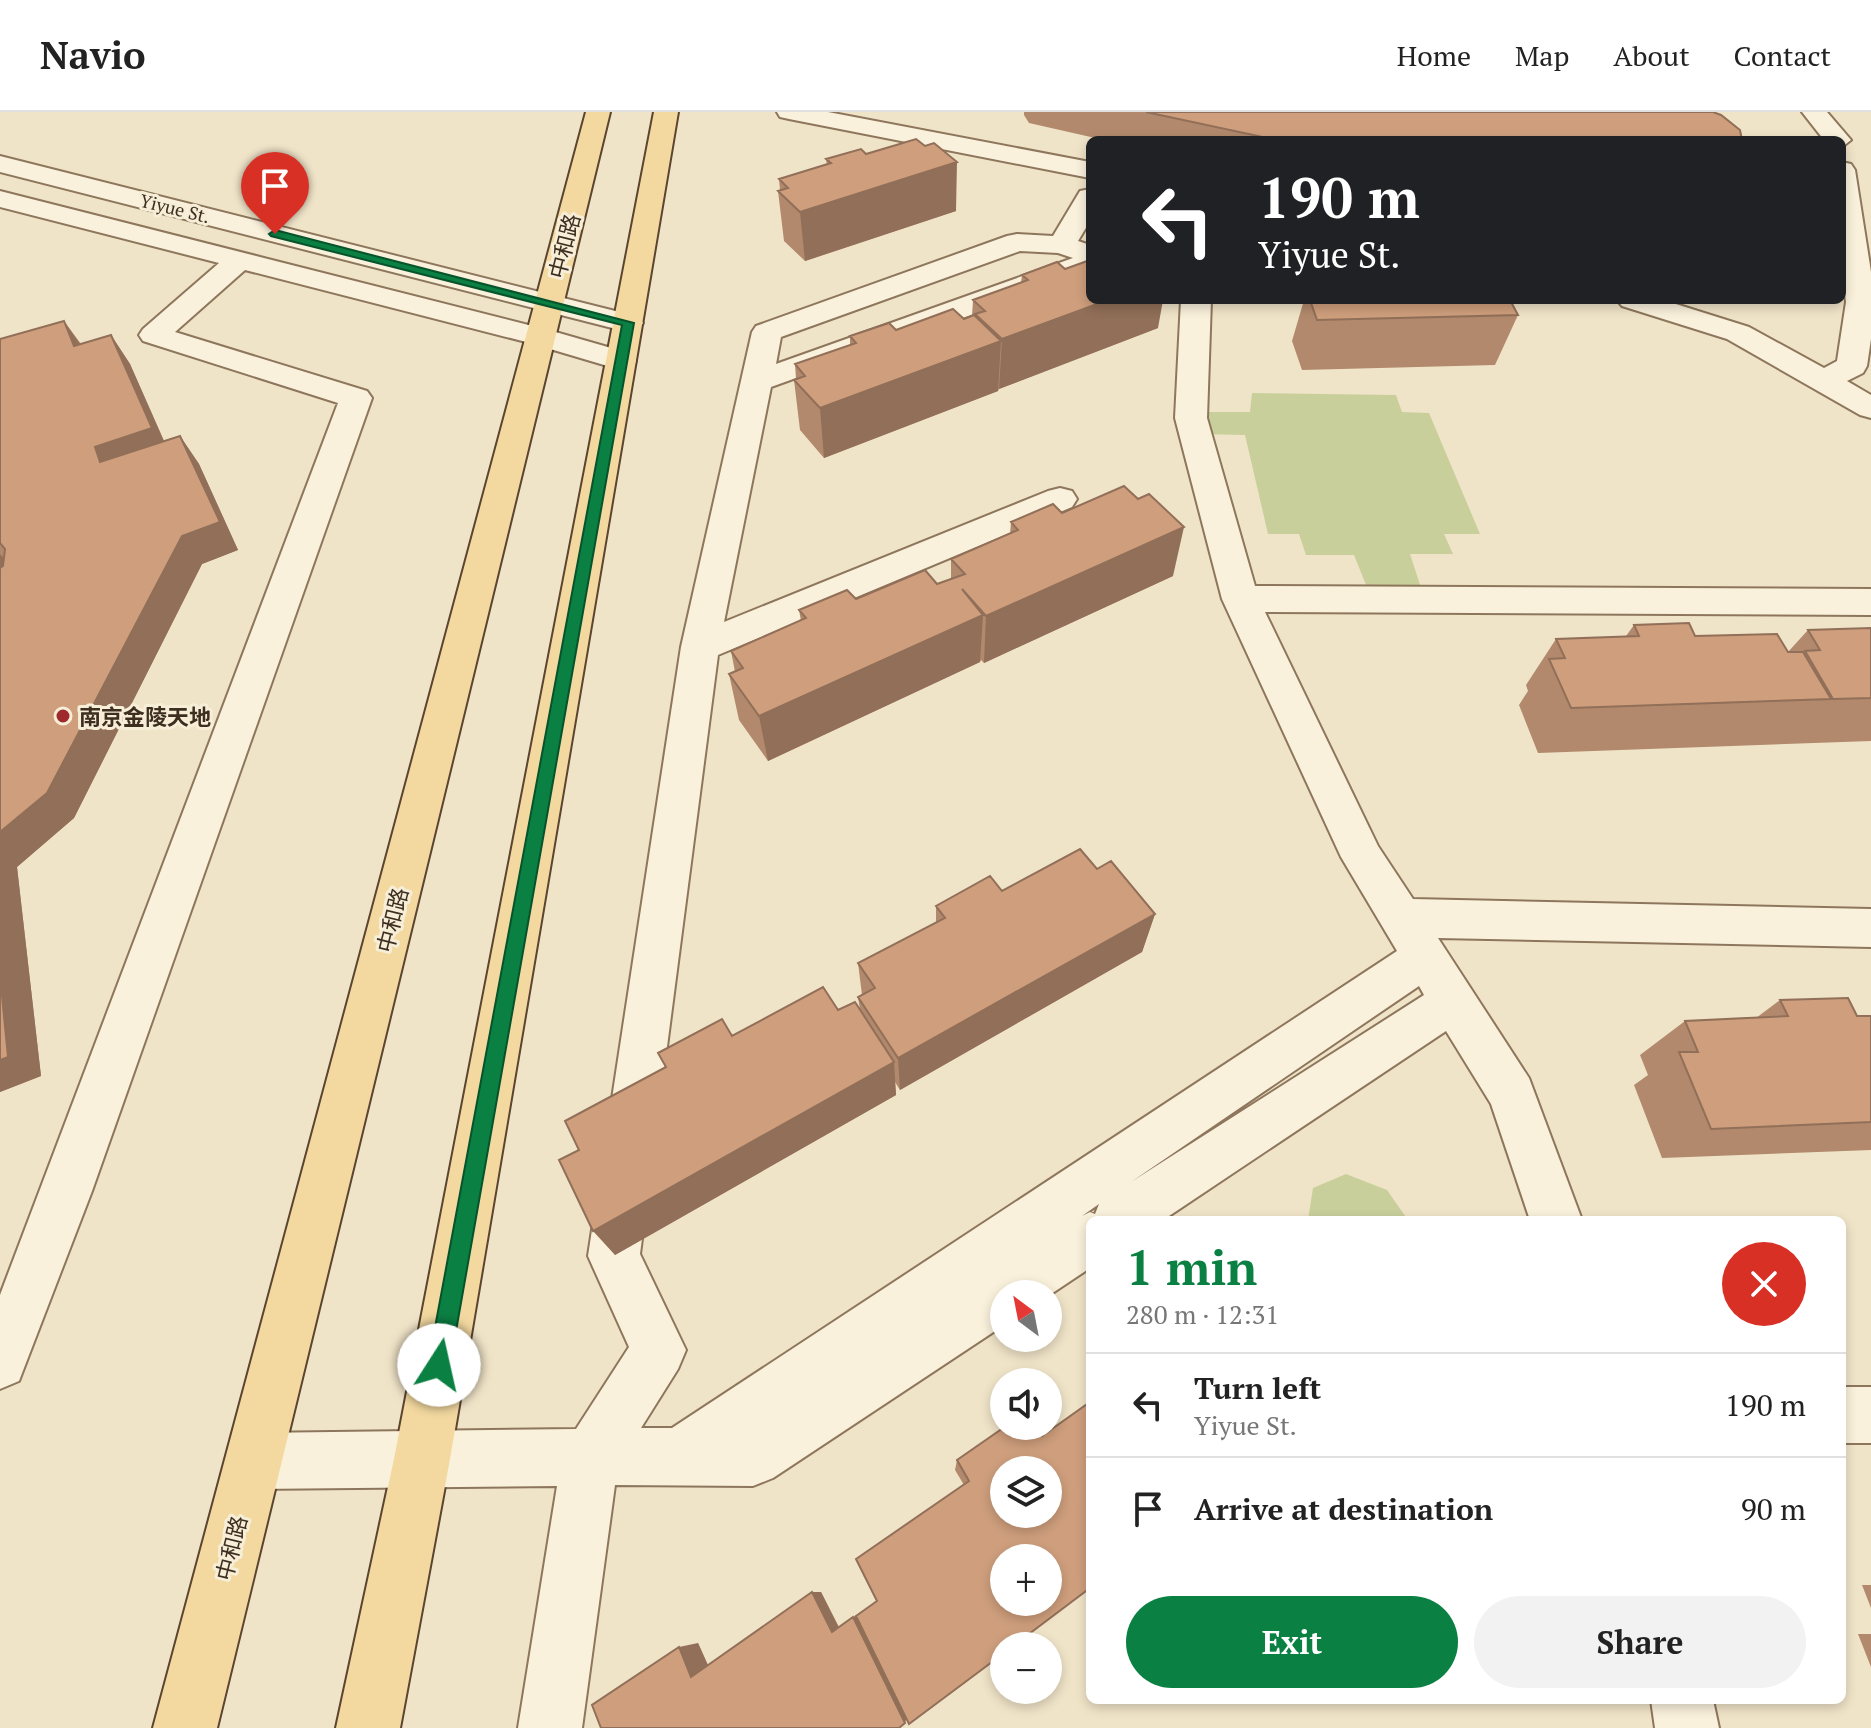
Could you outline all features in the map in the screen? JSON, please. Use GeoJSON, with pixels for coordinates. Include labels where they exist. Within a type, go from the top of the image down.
{"type":"FeatureCollection","features":[{"type":"Feature","properties":{"kind":"main road","name":"中和路"},"geometry":{"type":"LineString","coordinates":[[185,1728],[598,112]]}},
{"type":"Feature","properties":{"kind":"main road"},"geometry":{"type":"LineString","coordinates":[[368,1728],[422,1459],[666,112]]}},
{"type":"Feature","properties":{"kind":"street"},"geometry":{"type":"LineString","coordinates":[[789,112],[1086,169]]}},
{"type":"Feature","properties":{"kind":"street"},"geometry":{"type":"LineString","coordinates":[[1814,112],[1835,136]]}},
{"type":"Feature","properties":{"kind":"street","name":"Yiyue St."},"geometry":{"type":"LineString","coordinates":[[0,164],[625,342]]}},
{"type":"Feature","properties":{"kind":"street"},"geometry":{"type":"LineString","coordinates":[[1824,381],[1852,366],[1861,302],[1846,198]]}},
{"type":"Feature","properties":{"kind":"street"},"geometry":{"type":"LineString","coordinates":[[0,199],[240,260],[545,320],[625,342]]}},
{"type":"Feature","properties":{"kind":"street"},"geometry":{"type":"LineString","coordinates":[[550,1728],[590,1458],[659,1350],[614,1256],[700,647],[767,332],[1017,242],[1081,254],[1086,222]]}},
{"type":"Feature","properties":{"kind":"street"},"geometry":{"type":"LineString","coordinates":[[0,1362],[73,1176],[356,398],[154,335],[240,260]]}},
{"type":"Feature","properties":{"kind":"street"},"geometry":{"type":"LineString","coordinates":[[1196,304],[1191,418],[1240,599],[1362,857],[1512,1094],[1555,1216]]}},
{"type":"Feature","properties":{"kind":"street"},"geometry":{"type":"LineString","coordinates":[[1645,304],[1738,333],[1871,408]]}},
{"type":"Feature","properties":{"kind":"street"},"geometry":{"type":"LineString","coordinates":[[700,647],[1060,499]]}},
{"type":"Feature","properties":{"kind":"street"},"geometry":{"type":"LineString","coordinates":[[1240,599],[1871,602]]}},
{"type":"Feature","properties":{"kind":"street"},"geometry":{"type":"LineString","coordinates":[[680,1456],[1412,937],[1871,928]]}},
{"type":"Feature","properties":{"kind":"street"},"geometry":{"type":"LineString","coordinates":[[1124,1216],[1453,1001]]}},
{"type":"Feature","properties":{"kind":"street"},"geometry":{"type":"LineString","coordinates":[[1026,1280],[1086,1241]]}},
{"type":"Feature","properties":{"kind":"street"},"geometry":{"type":"LineString","coordinates":[[253,1461],[680,1456],[753,1458],[990,1303]]}},
{"type":"Feature","properties":{"kind":"street"},"geometry":{"type":"LineString","coordinates":[[1846,1415],[1871,1415]]}},
{"type":"Feature","properties":{"kind":"street"},"geometry":{"type":"LineString","coordinates":[[1683,1704],[1687,1728]]}},
{"type":"Feature","properties":{"kind":"green space"},"geometry":{"type":"Polygon","coordinates":[[[1252,393],[1396,395],[1402,412],[1429,413],[1480,534],[1444,534],[1453,554],[1410,554],[1425,600],[1372,600],[1354,555],[1306,555],[1299,534],[1268,534],[1245,435],[1195,434],[1191,412],[1250,412],[1252,393]]]}},
{"type":"Feature","properties":{"kind":"green space"},"geometry":{"type":"Polygon","coordinates":[[[1346,1174],[1387,1190],[1405,1216],[1309,1216],[1313,1188],[1346,1174]]]}},
{"type":"Feature","properties":{"kind":"building"},"geometry":{"type":"Polygon","coordinates":[[[1146,112],[1713,112],[1740,130],[1741,136],[1258,136],[1146,112]]]}},
{"type":"Feature","properties":{"kind":"building"},"geometry":{"type":"Polygon","coordinates":[[[916,139],[925,146],[934,143],[957,162],[800,212],[778,191],[788,188],[779,179],[831,163],[826,159],[861,149],[866,154],[916,139]]]}},
{"type":"Feature","properties":{"kind":"building"},"geometry":{"type":"Polygon","coordinates":[[[1086,261],[1086,304],[1097,304],[1002,339],[975,314],[985,311],[973,300],[1028,280],[1022,275],[1057,262],[1065,269],[1086,261]]]}},
{"type":"Feature","properties":{"kind":"building"},"geometry":{"type":"Polygon","coordinates":[[[1311,304],[1512,304],[1518,315],[1317,320],[1311,304]]]}},
{"type":"Feature","properties":{"kind":"building"},"geometry":{"type":"Polygon","coordinates":[[[953,309],[964,319],[974,315],[1001,341],[820,408],[794,380],[805,376],[795,364],[856,343],[850,336],[889,323],[896,330],[953,309]]]}},
{"type":"Feature","properties":{"kind":"building","name":"南京金陵天地"},"geometry":{"type":"Polygon","coordinates":[[[64,321],[74,346],[111,335],[152,428],[95,447],[100,462],[180,436],[220,522],[182,536],[47,793],[0,832],[0,568],[5,549],[0,543],[0,339],[64,321]]]}},
{"type":"Feature","properties":{"kind":"building"},"geometry":{"type":"Polygon","coordinates":[[[1124,486],[1138,499],[1149,494],[1184,527],[986,616],[962,589],[983,615],[759,716],[729,674],[743,668],[731,651],[806,618],[799,610],[847,590],[856,599],[925,570],[937,584],[965,574],[951,559],[1018,530],[1011,522],[1053,504],[1062,513],[1124,486]]]}},
{"type":"Feature","properties":{"kind":"building"},"geometry":{"type":"Polygon","coordinates":[[[1689,623],[1695,636],[1777,634],[1788,652],[1803,652],[1831,699],[1571,708],[1549,659],[1565,658],[1556,639],[1639,636],[1634,625],[1689,623]]]}},
{"type":"Feature","properties":{"kind":"building"},"geometry":{"type":"Polygon","coordinates":[[[1871,628],[1871,698],[1833,699],[1805,651],[1820,650],[1808,630],[1871,628]]]}},
{"type":"Feature","properties":{"kind":"building"},"geometry":{"type":"Polygon","coordinates":[[[1080,849],[1097,869],[1111,861],[1155,914],[898,1058],[858,997],[875,988],[858,963],[945,918],[936,906],[990,876],[1002,891],[1080,849]]]}},
{"type":"Feature","properties":{"kind":"building"},"geometry":{"type":"Polygon","coordinates":[[[0,975],[8,1057],[0,1060],[0,975]]]}},
{"type":"Feature","properties":{"kind":"building"},"geometry":{"type":"Polygon","coordinates":[[[823,987],[838,1010],[855,1002],[894,1062],[593,1231],[559,1160],[579,1150],[565,1121],[666,1067],[658,1053],[722,1019],[732,1036],[823,987]]]}},
{"type":"Feature","properties":{"kind":"building"},"geometry":{"type":"Polygon","coordinates":[[[1848,998],[1857,1016],[1871,1016],[1871,1122],[1711,1129],[1679,1052],[1698,1052],[1685,1021],[1788,1016],[1780,1000],[1848,998]]]}},
{"type":"Feature","properties":{"kind":"building"},"geometry":{"type":"Polygon","coordinates":[[[1086,1405],[1086,1591],[1062,1609],[1062,1544],[990,1544],[990,1616],[1053,1616],[1032,1632],[990,1632],[990,1663],[909,1724],[856,1616],[877,1601],[856,1559],[969,1481],[957,1460],[990,1437],[990,1440],[1062,1440],[1062,1422],[1086,1405]]]}},
{"type":"Feature","properties":{"kind":"building"},"geometry":{"type":"Polygon","coordinates":[[[812,1592],[832,1632],[853,1617],[905,1723],[899,1728],[601,1728],[592,1705],[679,1647],[691,1677],[812,1592]]]}},
{"type":"Feature","properties":{"kind":"place","name":"南京金陵天地"},"geometry":{"type":"Point","coordinates":[63,716]}},
{"type":"Feature","properties":{"kind":"route"},"geometry":{"type":"LineString","coordinates":[[275,234],[628,323],[439,1365]]}}]}
